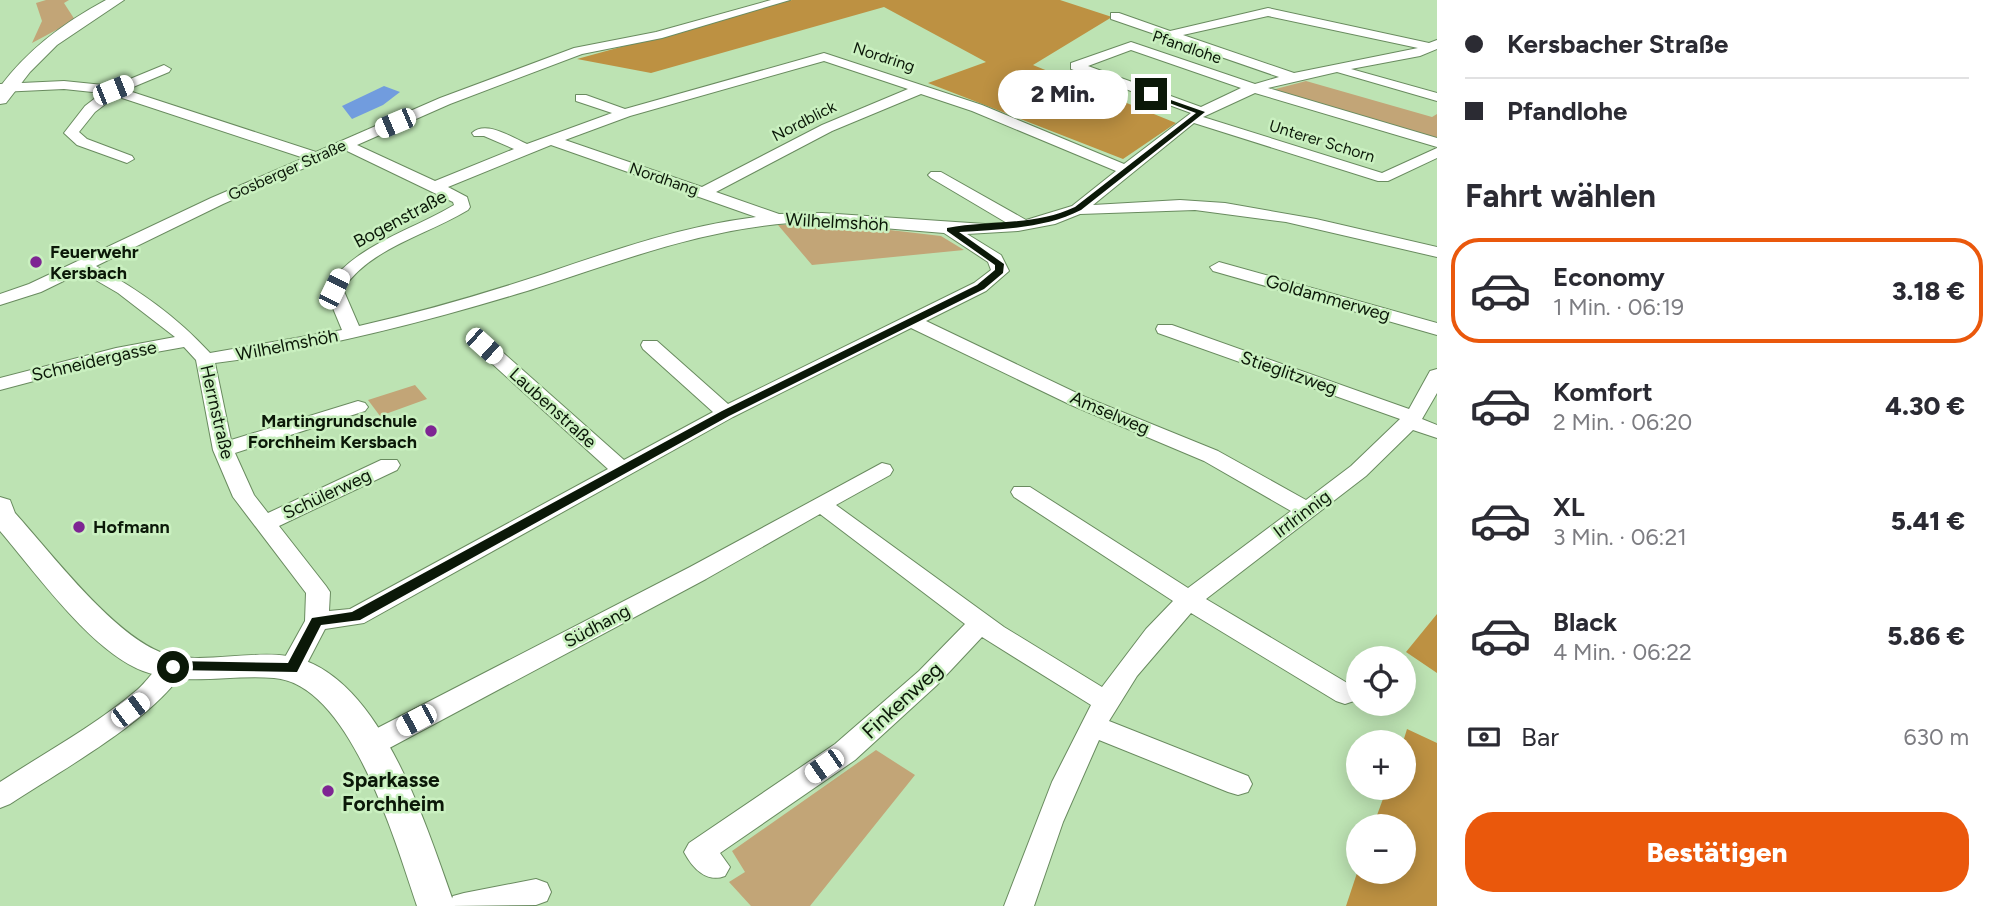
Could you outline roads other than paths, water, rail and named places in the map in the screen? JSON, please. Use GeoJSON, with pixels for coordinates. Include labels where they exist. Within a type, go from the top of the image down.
{"type":"FeatureCollection","features":[{"type":"Feature","properties":{"kind":"main road"},"geometry":{"type":"LineString","coordinates":[[3,92],[36,54],[66,31],[117,0]]}},
{"type":"Feature","properties":{"kind":"main road"},"geometry":{"type":"LineString","coordinates":[[1,512],[103,628],[130,650],[152,662],[173,667],[292,668],[325,684],[370,745],[393,789],[436,906]]}},
{"type":"Feature","properties":{"kind":"street","name":"Gosberger Straße"},"geometry":{"type":"LineString","coordinates":[[0,300],[84,266],[317,157],[445,102],[579,51],[659,34],[784,0]]}},
{"type":"Feature","properties":{"kind":"street"},"geometry":{"type":"LineString","coordinates":[[1169,35],[1268,12],[1431,50]]}},
{"type":"Feature","properties":{"kind":"street","name":"Pfandlohe"},"geometry":{"type":"LineString","coordinates":[[1115,16],[1295,78]]}},
{"type":"Feature","properties":{"kind":"street","name":"Pfandlohe"},"geometry":{"type":"LineString","coordinates":[[1197,115],[1076,66],[1131,46],[1256,89]]}},
{"type":"Feature","properties":{"kind":"street"},"geometry":{"type":"LineString","coordinates":[[1078,209],[1197,115],[1256,89],[1295,78],[1431,50]]}},
{"type":"Feature","properties":{"kind":"street","name":"Nordring"},"geometry":{"type":"LineString","coordinates":[[435,187],[625,113],[824,57],[977,107],[1126,170]]}},
{"type":"Feature","properties":{"kind":"street"},"geometry":{"type":"LineString","coordinates":[[127,159],[82,142],[71,133],[91,106],[113,90],[164,69]]}},
{"type":"Feature","properties":{"kind":"street"},"geometry":{"type":"LineString","coordinates":[[1337,69],[1437,97]]}},
{"type":"Feature","properties":{"kind":"street"},"geometry":{"type":"LineString","coordinates":[[3,92],[64,85],[113,90],[317,157]]}},
{"type":"Feature","properties":{"kind":"street","name":"Nordblick"},"geometry":{"type":"LineString","coordinates":[[704,192],[827,128],[923,88]]}},
{"type":"Feature","properties":{"kind":"street","name":"Unterer Schorn"},"geometry":{"type":"LineString","coordinates":[[1256,89],[1437,143]]}},
{"type":"Feature","properties":{"kind":"street"},"geometry":{"type":"LineString","coordinates":[[581,98],[625,113]]}},
{"type":"Feature","properties":{"kind":"street","name":"Unterer Schorn"},"geometry":{"type":"LineString","coordinates":[[1197,115],[1383,178],[1437,152]]}},
{"type":"Feature","properties":{"kind":"street"},"geometry":{"type":"LineString","coordinates":[[479,133],[484,131],[527,149]]}},
{"type":"Feature","properties":{"kind":"street","name":"Nordhang"},"geometry":{"type":"LineString","coordinates":[[550,140],[778,219]]}},
{"type":"Feature","properties":{"kind":"street"},"geometry":{"type":"LineString","coordinates":[[345,145],[435,187]]}},
{"type":"Feature","properties":{"kind":"street"},"geometry":{"type":"LineString","coordinates":[[936,175],[1021,224]]}},
{"type":"Feature","properties":{"kind":"street","name":"Bogenstraße"},"geometry":{"type":"LineString","coordinates":[[352,332],[334,289],[341,275],[365,258],[462,207],[464,203],[461,200],[435,187]]}},
{"type":"Feature","properties":{"kind":"street","name":"Wilhelmshöh"},"geometry":{"type":"LineString","coordinates":[[205,359],[263,352],[352,332],[464,304],[676,239],[734,224],[778,219],[819,218],[950,230],[1021,224],[1078,209],[1102,211],[1176,204],[1229,208],[1437,252]]}},
{"type":"Feature","properties":{"kind":"street"},"geometry":{"type":"LineString","coordinates":[[292,668],[317,621],[355,617],[726,413],[980,287],[1000,271],[995,259],[950,230]]}},
{"type":"Feature","properties":{"kind":"street","name":"Herrnstraße"},"geometry":{"type":"LineString","coordinates":[[84,266],[124,289],[175,326],[205,359],[223,450],[244,497],[318,592],[317,621]]}},
{"type":"Feature","properties":{"kind":"street","name":"Goldammerweg"},"geometry":{"type":"LineString","coordinates":[[1219,267],[1437,329]]}},
{"type":"Feature","properties":{"kind":"street","name":"Amselweg"},"geometry":{"type":"LineString","coordinates":[[911,321],[1078,401],[1211,456],[1307,510]]}},
{"type":"Feature","properties":{"kind":"street","name":"Stieglitzweg"},"geometry":{"type":"LineString","coordinates":[[1165,329],[1411,419]]}},
{"type":"Feature","properties":{"kind":"street","name":"Schneidergasse"},"geometry":{"type":"LineString","coordinates":[[0,384],[116,354],[189,341]]}},
{"type":"Feature","properties":{"kind":"street"},"geometry":{"type":"LineString","coordinates":[[650,345],[726,413]]}},
{"type":"Feature","properties":{"kind":"street","name":"Laubenstraße"},"geometry":{"type":"LineString","coordinates":[[484,346],[622,470]]}},
{"type":"Feature","properties":{"kind":"street","name":"Irrlrinnig"},"geometry":{"type":"LineString","coordinates":[[1019,906],[1067,773],[1106,701],[1156,633],[1189,600],[1367,464],[1411,419],[1437,375]]}},
{"type":"Feature","properties":{"kind":"street"},"geometry":{"type":"LineString","coordinates":[[223,450],[358,407]]}},
{"type":"Feature","properties":{"kind":"street"},"geometry":{"type":"LineString","coordinates":[[1411,419],[1437,432]]}},
{"type":"Feature","properties":{"kind":"street","name":"Schülerweg"},"geometry":{"type":"LineString","coordinates":[[264,524],[389,465]]}},
{"type":"Feature","properties":{"kind":"street","name":"Südhang"},"geometry":{"type":"LineString","coordinates":[[370,745],[822,505],[882,470]]}},
{"type":"Feature","properties":{"kind":"street"},"geometry":{"type":"LineString","coordinates":[[1022,492],[1189,600],[1345,694]]}},
{"type":"Feature","properties":{"kind":"street"},"geometry":{"type":"LineString","coordinates":[[822,505],[979,624],[1068,681],[1106,701]]}},
{"type":"Feature","properties":{"kind":"street","name":"Finkenweg"},"geometry":{"type":"LineString","coordinates":[[715,867],[699,852],[845,752],[928,678],[979,624]]}},
{"type":"Feature","properties":{"kind":"street"},"geometry":{"type":"LineString","coordinates":[[0,796],[112,723],[148,696],[173,667]]}},
{"type":"Feature","properties":{"kind":"street"},"geometry":{"type":"LineString","coordinates":[[1092,726],[1238,784]]}},
{"type":"Feature","properties":{"kind":"street"},"geometry":{"type":"LineString","coordinates":[[464,906],[536,892]]}},
{"type":"Feature","properties":{"kind":"water"},"geometry":{"type":"Polygon","coordinates":[[[384,86],[400,92],[383,105],[352,119],[342,106],[384,86]]]}},
{"type":"Feature","properties":{"kind":"place","name":"Feuerwehr Kersbach"},"geometry":{"type":"Point","coordinates":[36,262]}},
{"type":"Feature","properties":{"kind":"place","name":"Martingrundschule Forchheim Kersbach"},"geometry":{"type":"Point","coordinates":[431,431]}},
{"type":"Feature","properties":{"kind":"place","name":"Hofmann"},"geometry":{"type":"Point","coordinates":[79,527]}},
{"type":"Feature","properties":{"kind":"place","name":"Sparkasse Forchheim"},"geometry":{"type":"Point","coordinates":[328,791]}}]}
